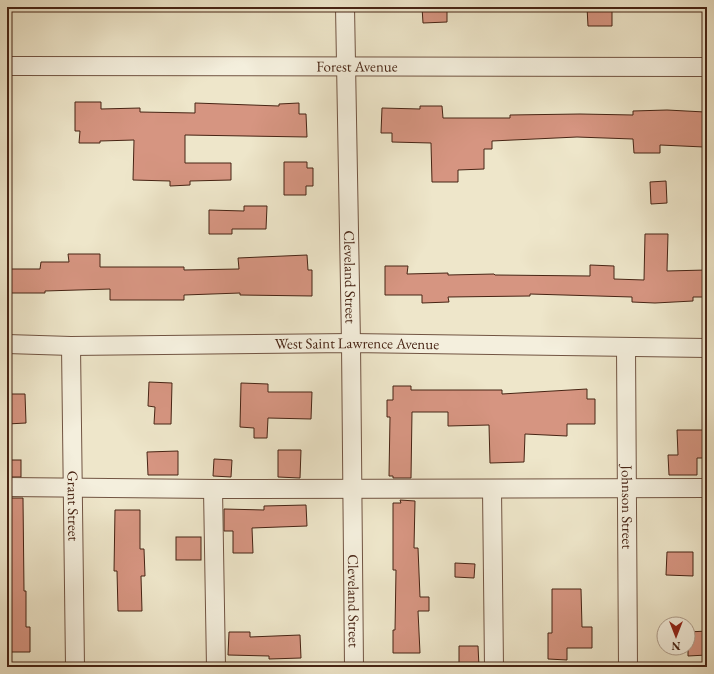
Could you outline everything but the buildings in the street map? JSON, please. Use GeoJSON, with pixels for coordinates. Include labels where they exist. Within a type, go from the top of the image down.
{"type":"FeatureCollection","features":[{"type":"Feature","properties":{"kind":"street","name":"Cleveland Street"},"geometry":{"type":"LineString","coordinates":[[345,7],[353,488],[354,667]]}},
{"type":"Feature","properties":{"kind":"street","name":"Forest Avenue"},"geometry":{"type":"LineString","coordinates":[[7,66],[707,67]]}},
{"type":"Feature","properties":{"kind":"street","name":"West Saint Lawrence Avenue"},"geometry":{"type":"LineString","coordinates":[[7,344],[71,346],[351,343],[707,348]]}},
{"type":"Feature","properties":{"kind":"street","name":"Grant Street"},"geometry":{"type":"LineString","coordinates":[[71,346],[75,667]]}},
{"type":"Feature","properties":{"kind":"street","name":"Johnson Street"},"geometry":{"type":"LineString","coordinates":[[626,346],[628,667]]}},
{"type":"Feature","properties":{"kind":"street"},"geometry":{"type":"LineString","coordinates":[[7,487],[213,489],[707,488]]}},
{"type":"Feature","properties":{"kind":"street"},"geometry":{"type":"LineString","coordinates":[[213,489],[216,667]]}},
{"type":"Feature","properties":{"kind":"street"},"geometry":{"type":"LineString","coordinates":[[492,489],[494,667]]}}]}
